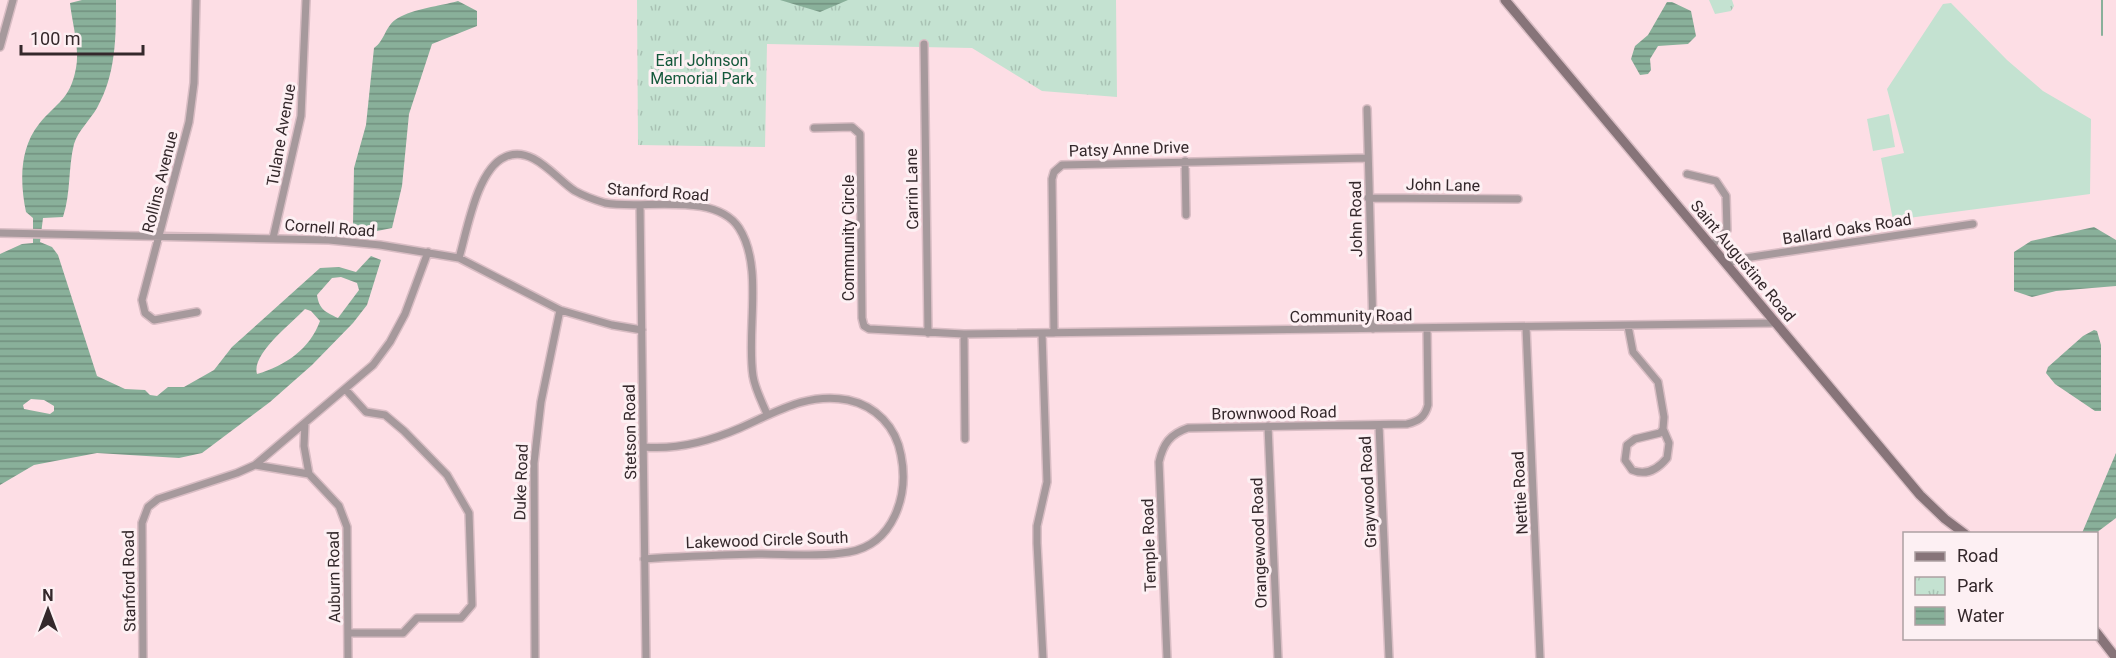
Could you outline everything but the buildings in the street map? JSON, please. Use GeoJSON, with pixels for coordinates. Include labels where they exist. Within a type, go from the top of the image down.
{"type":"FeatureCollection","features":[{"type":"Feature","properties":{"kind":"main road","name":"Saint Augustine Road"},"geometry":{"type":"LineString","coordinates":[[1505,0],[1927,503],[1963,532]]}},
{"type":"Feature","properties":{"kind":"main road"},"geometry":{"type":"LineString","coordinates":[[2098,633],[2116,658]]}},
{"type":"Feature","properties":{"kind":"street"},"geometry":{"type":"LineString","coordinates":[[0,47],[13,0]]}},
{"type":"Feature","properties":{"kind":"street","name":"Rollins Avenue"},"geometry":{"type":"LineString","coordinates":[[196,0],[195,83],[189,122],[142,300],[142,308],[154,320],[197,312]]}},
{"type":"Feature","properties":{"kind":"street","name":"Tulane Avenue"},"geometry":{"type":"LineString","coordinates":[[273,238],[301,116],[306,0]]}},
{"type":"Feature","properties":{"kind":"street","name":"Carrin Lane"},"geometry":{"type":"LineString","coordinates":[[924,44],[928,333]]}},
{"type":"Feature","properties":{"kind":"street","name":"John Road"},"geometry":{"type":"LineString","coordinates":[[1367,109],[1373,329]]}},
{"type":"Feature","properties":{"kind":"street","name":"Community Circle"},"geometry":{"type":"LineString","coordinates":[[814,128],[852,127],[860,134],[864,326],[869,329],[928,333]]}},
{"type":"Feature","properties":{"kind":"street","name":"Stanford Road"},"geometry":{"type":"LineString","coordinates":[[459,258],[482,182],[491,169],[505,156],[522,155],[534,159],[575,190],[606,203],[710,207],[724,213],[737,225],[748,246],[751,264],[753,378],[767,414]]}},
{"type":"Feature","properties":{"kind":"street","name":"Patsy Anne Drive"},"geometry":{"type":"LineString","coordinates":[[1054,333],[1051,206],[1054,172],[1068,163],[1368,158]]}},
{"type":"Feature","properties":{"kind":"street"},"geometry":{"type":"LineString","coordinates":[[1185,161],[1186,215]]}},
{"type":"Feature","properties":{"kind":"street"},"geometry":{"type":"LineString","coordinates":[[1687,174],[1716,181],[1726,196],[1727,230],[1711,246]]}},
{"type":"Feature","properties":{"kind":"street","name":"John Lane"},"geometry":{"type":"LineString","coordinates":[[1368,198],[1518,199]]}},
{"type":"Feature","properties":{"kind":"street","name":"Stetson Road"},"geometry":{"type":"LineString","coordinates":[[640,205],[646,658]]}},
{"type":"Feature","properties":{"kind":"street","name":"Ballard Oaks Road"},"geometry":{"type":"LineString","coordinates":[[1726,264],[1745,258],[1973,224]]}},
{"type":"Feature","properties":{"kind":"street","name":"Cornell Road"},"geometry":{"type":"LineString","coordinates":[[0,233],[43,232],[329,240],[428,252],[459,258],[560,310],[593,321],[642,330]]}},
{"type":"Feature","properties":{"kind":"street","name":"Stanford Road"},"geometry":{"type":"LineString","coordinates":[[143,658],[144,514],[158,499],[255,465],[346,390],[373,364],[390,342],[405,314],[428,252]]}},
{"type":"Feature","properties":{"kind":"street","name":"Duke Road"},"geometry":{"type":"LineString","coordinates":[[535,658],[534,463],[543,392],[560,310]]}},
{"type":"Feature","properties":{"kind":"street","name":"Community Road"},"geometry":{"type":"LineString","coordinates":[[928,333],[1774,323]]}},
{"type":"Feature","properties":{"kind":"street"},"geometry":{"type":"LineString","coordinates":[[1628,326],[1633,352],[1658,382],[1664,405],[1663,429],[1669,444],[1667,458],[1653,470],[1643,473],[1632,470],[1625,460],[1626,445],[1635,439],[1660,433],[1663,429]]}},
{"type":"Feature","properties":{"kind":"street","name":"Nettie Road"},"geometry":{"type":"LineString","coordinates":[[1526,327],[1540,658]]}},
{"type":"Feature","properties":{"kind":"street","name":"Graywood Road"},"geometry":{"type":"LineString","coordinates":[[1389,658],[1379,425],[1417,422],[1426,412],[1427,328]]}},
{"type":"Feature","properties":{"kind":"street"},"geometry":{"type":"LineString","coordinates":[[1042,333],[1047,482],[1037,526],[1042,658]]}},
{"type":"Feature","properties":{"kind":"street"},"geometry":{"type":"LineString","coordinates":[[964,334],[965,439]]}},
{"type":"Feature","properties":{"kind":"street"},"geometry":{"type":"LineString","coordinates":[[346,390],[366,412],[385,415],[447,475],[469,513],[472,605],[461,618],[417,618],[403,633],[348,633]]}},
{"type":"Feature","properties":{"kind":"street","name":"Lakewood Circle South"},"geometry":{"type":"LineString","coordinates":[[645,559],[705,555],[836,553],[863,548],[885,531],[900,503],[902,458],[890,427],[873,410],[845,399],[823,398],[795,403],[767,414]]}},
{"type":"Feature","properties":{"kind":"street"},"geometry":{"type":"LineString","coordinates":[[644,447],[669,448],[705,440],[767,414]]}},
{"type":"Feature","properties":{"kind":"street"},"geometry":{"type":"LineString","coordinates":[[255,465],[309,474],[304,446],[305,423]]}},
{"type":"Feature","properties":{"kind":"street","name":"Brownwood Road"},"geometry":{"type":"LineString","coordinates":[[1172,435],[1188,428],[1379,425]]}},
{"type":"Feature","properties":{"kind":"street","name":"Orangewood Road"},"geometry":{"type":"LineString","coordinates":[[1268,426],[1278,658]]}},
{"type":"Feature","properties":{"kind":"street","name":"Temple Road"},"geometry":{"type":"LineString","coordinates":[[1167,658],[1159,462],[1161,451],[1172,435]]}},
{"type":"Feature","properties":{"kind":"street","name":"Auburn Road"},"geometry":{"type":"LineString","coordinates":[[309,474],[339,506],[346,519],[348,658]]}},
{"type":"Feature","properties":{"kind":"green space","name":"Earl Johnson Memorial Park"},"geometry":{"type":"Polygon","coordinates":[[[637,0],[1116,0],[1117,97],[1042,91],[972,48],[767,44],[765,147],[638,145],[637,0]]]}},
{"type":"Feature","properties":{"kind":"green space"},"geometry":{"type":"Polygon","coordinates":[[[1709,0],[1732,0],[1734,6],[1731,11],[1715,14],[1709,0]]]}},
{"type":"Feature","properties":{"kind":"green space"},"geometry":{"type":"Polygon","coordinates":[[[1951,3],[2007,60],[2043,91],[2091,119],[2090,194],[1893,220],[1881,158],[1904,153],[1887,89],[1943,4],[1951,3]]]}},
{"type":"Feature","properties":{"kind":"green space"},"geometry":{"type":"Polygon","coordinates":[[[1889,114],[1895,147],[1873,151],[1867,119],[1889,114]]]}},
{"type":"Feature","properties":{"kind":"water"},"geometry":{"type":"Polygon","coordinates":[[[82,0],[116,0],[114,56],[103,95],[74,144],[63,217],[43,218],[40,242],[52,247],[58,255],[97,376],[125,389],[145,390],[150,395],[157,396],[168,387],[184,387],[214,370],[232,347],[320,268],[339,267],[356,272],[371,256],[381,260],[367,305],[353,323],[312,365],[270,402],[202,453],[179,458],[97,453],[34,465],[0,485],[0,254],[22,244],[33,243],[33,218],[26,212],[23,166],[32,134],[62,100],[73,79],[77,52],[70,3],[82,0]],[[341,277],[332,278],[317,295],[323,310],[338,318],[359,290],[357,283],[341,277]],[[305,309],[260,357],[257,374],[295,355],[310,340],[320,321],[311,311],[305,309]],[[31,399],[23,405],[24,409],[50,414],[54,411],[54,406],[44,400],[31,399]]]}},
{"type":"Feature","properties":{"kind":"water"},"geometry":{"type":"Polygon","coordinates":[[[780,0],[848,0],[820,12],[780,0]]]}},
{"type":"Feature","properties":{"kind":"water"},"geometry":{"type":"Polygon","coordinates":[[[458,1],[477,11],[477,26],[432,44],[409,114],[402,186],[392,228],[362,234],[353,224],[354,168],[366,125],[374,48],[390,25],[398,18],[419,10],[458,1]]]}},
{"type":"Feature","properties":{"kind":"water"},"geometry":{"type":"Polygon","coordinates":[[[1667,2],[1691,11],[1696,36],[1688,44],[1658,46],[1650,59],[1651,70],[1648,74],[1640,75],[1631,59],[1635,46],[1648,35],[1667,2]]]}},
{"type":"Feature","properties":{"kind":"water"},"geometry":{"type":"Polygon","coordinates":[[[2094,227],[2116,240],[2116,286],[2056,291],[2032,297],[2014,291],[2014,252],[2031,241],[2094,227]]]}},
{"type":"Feature","properties":{"kind":"water"},"geometry":{"type":"Polygon","coordinates":[[[2094,330],[2097,331],[2101,345],[2101,411],[2095,411],[2055,384],[2046,373],[2048,367],[2083,336],[2094,330]]]}},
{"type":"Feature","properties":{"kind":"water"},"geometry":{"type":"Polygon","coordinates":[[[2116,453],[2116,518],[2097,532],[2082,532],[2116,453]]]}},
{"type":"Feature","properties":{"kind":"waterway"},"geometry":{"type":"LineString","coordinates":[[2102,0],[2102,35]]}}]}
